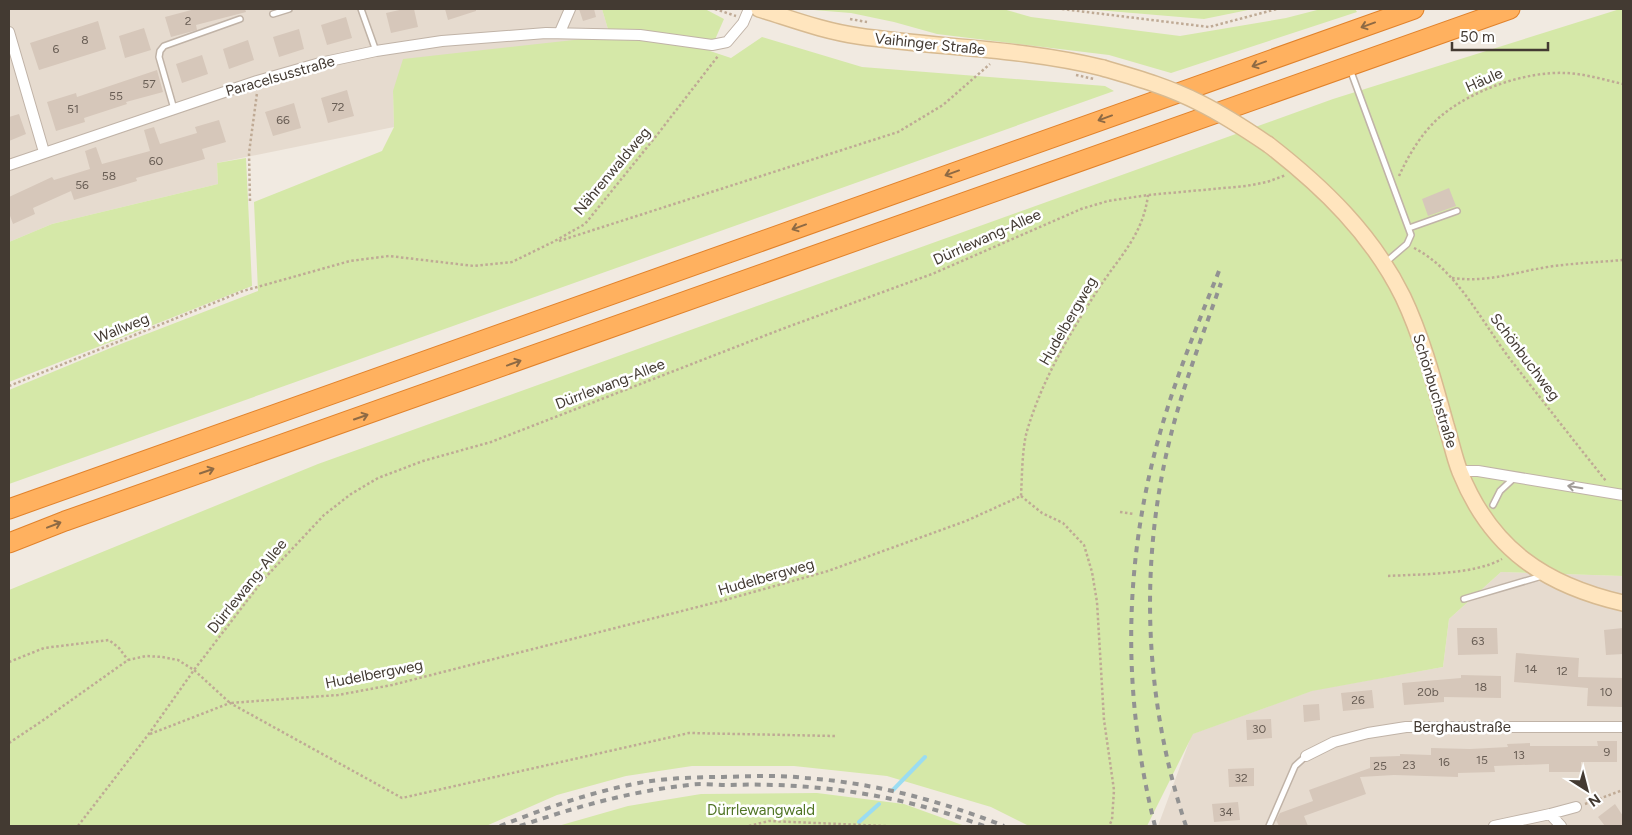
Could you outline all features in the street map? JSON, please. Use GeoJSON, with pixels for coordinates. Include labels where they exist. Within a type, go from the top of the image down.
{"type":"FeatureCollection","features":[{"type":"Feature","properties":{"kind":"highway"},"geometry":{"type":"LineString","coordinates":[[9,509],[1414,9]]}},
{"type":"Feature","properties":{"kind":"highway"},"geometry":{"type":"LineString","coordinates":[[9,543],[74,518],[1510,9]]}},
{"type":"Feature","properties":{"kind":"main road","name":"Vaihinger Straße"},"geometry":{"type":"LineString","coordinates":[[759,9],[796,22],[857,36],[1034,55],[1065,60],[1102,74],[1146,80],[1178,92],[1232,120],[1269,145]]}},
{"type":"Feature","properties":{"kind":"main road","name":"Schönbuchstraße"},"geometry":{"type":"LineString","coordinates":[[1269,145],[1318,184],[1338,204],[1384,263],[1403,297],[1418,332],[1460,471],[1478,506],[1500,538],[1513,552],[1545,575],[1575,589],[1623,603]]}},
{"type":"Feature","properties":{"kind":"street"},"geometry":{"type":"LineString","coordinates":[[560,32],[570,9]]}},
{"type":"Feature","properties":{"kind":"street"},"geometry":{"type":"LineString","coordinates":[[727,42],[744,19],[759,9]]}},
{"type":"Feature","properties":{"kind":"street"},"geometry":{"type":"LineString","coordinates":[[9,32],[44,152]]}},
{"type":"Feature","properties":{"kind":"street","name":"Paracelsusstraße"},"geometry":{"type":"LineString","coordinates":[[9,165],[257,81],[320,63],[376,51],[500,35],[560,32],[640,35],[712,45],[727,42]]}},
{"type":"Feature","properties":{"kind":"street"},"geometry":{"type":"LineString","coordinates":[[1460,471],[1478,471],[1620,495]]}},
{"type":"Feature","properties":{"kind":"street","name":"Berghaustraße"},"geometry":{"type":"LineString","coordinates":[[1306,756],[1334,742],[1368,732],[1406,727],[1623,727]]}},
{"type":"Feature","properties":{"kind":"street"},"geometry":{"type":"LineString","coordinates":[[1494,826],[1550,814],[1576,806]]}},
{"type":"Feature","properties":{"kind":"street"},"geometry":{"type":"LineString","coordinates":[[1550,814],[1560,826]]}},
{"type":"Feature","properties":{"kind":"lane"},"geometry":{"type":"LineString","coordinates":[[273,14],[289,9]]}},
{"type":"Feature","properties":{"kind":"lane"},"geometry":{"type":"LineString","coordinates":[[361,9],[376,51]]}},
{"type":"Feature","properties":{"kind":"lane"},"geometry":{"type":"LineString","coordinates":[[174,109],[159,57],[160,51],[164,46],[240,19]]}},
{"type":"Feature","properties":{"kind":"lane"},"geometry":{"type":"LineString","coordinates":[[1349,66],[1409,228],[1410,234],[1406,244],[1384,263]]}},
{"type":"Feature","properties":{"kind":"lane"},"geometry":{"type":"LineString","coordinates":[[1409,228],[1457,211]]}},
{"type":"Feature","properties":{"kind":"lane"},"geometry":{"type":"LineString","coordinates":[[1493,505],[1500,491],[1514,478]]}},
{"type":"Feature","properties":{"kind":"lane"},"geometry":{"type":"LineString","coordinates":[[1464,599],[1545,575]]}},
{"type":"Feature","properties":{"kind":"lane"},"geometry":{"type":"LineString","coordinates":[[1269,826],[1295,766],[1306,756]]}},
{"type":"Feature","properties":{"kind":"path"},"geometry":{"type":"LineString","coordinates":[[715,9],[744,19]]}},
{"type":"Feature","properties":{"kind":"path"},"geometry":{"type":"LineString","coordinates":[[1062,9],[1209,27],[1277,9]]}},
{"type":"Feature","properties":{"kind":"path","name":"Nährenwaldweg"},"geometry":{"type":"LineString","coordinates":[[243,291],[350,261],[389,256],[474,266],[512,262],[553,242],[585,224],[657,135],[717,58],[727,42]]}},
{"type":"Feature","properties":{"kind":"path"},"geometry":{"type":"LineString","coordinates":[[553,242],[898,132],[943,105],[990,64]]}},
{"type":"Feature","properties":{"kind":"path","name":"Häule"},"geometry":{"type":"LineString","coordinates":[[1394,186],[1413,150],[1441,116],[1487,90],[1526,77],[1556,73],[1582,75],[1623,84]]}},
{"type":"Feature","properties":{"kind":"path"},"geometry":{"type":"LineString","coordinates":[[1076,75],[1102,74]]}},
{"type":"Feature","properties":{"kind":"path"},"geometry":{"type":"LineString","coordinates":[[250,201],[249,153],[258,92],[257,81]]}},
{"type":"Feature","properties":{"kind":"path","name":"Dürrlewang-Allee"},"geometry":{"type":"LineString","coordinates":[[78,826],[148,735],[262,580],[304,534],[324,516],[351,494],[378,478],[423,461],[491,442],[782,329],[932,274],[1081,209],[1108,201],[1148,194],[1246,186],[1267,182],[1288,174]]}},
{"type":"Feature","properties":{"kind":"path","name":"Hudelbergweg"},"geometry":{"type":"LineString","coordinates":[[148,735],[230,703],[338,694],[392,684],[725,600],[828,571],[966,521],[1021,496],[1026,433],[1043,387],[1064,342],[1098,288],[1139,229],[1147,205],[1148,194]]}},
{"type":"Feature","properties":{"kind":"path","name":"Schönbuchweg"},"geometry":{"type":"LineString","coordinates":[[1406,244],[1424,253],[1458,285],[1514,364],[1620,495]]}},
{"type":"Feature","properties":{"kind":"path"},"geometry":{"type":"LineString","coordinates":[[1451,278],[1467,280],[1493,279],[1554,266],[1623,260]]}},
{"type":"Feature","properties":{"kind":"path","name":"Wallweg"},"geometry":{"type":"LineString","coordinates":[[9,386],[243,291]]}},
{"type":"Feature","properties":{"kind":"path"},"geometry":{"type":"LineString","coordinates":[[1021,496],[1042,513],[1063,523],[1084,545],[1092,572],[1098,602],[1104,720],[1114,790],[1112,820],[1109,826]]}},
{"type":"Feature","properties":{"kind":"path"},"geometry":{"type":"LineString","coordinates":[[1120,512],[1134,514]]}},
{"type":"Feature","properties":{"kind":"path"},"geometry":{"type":"LineString","coordinates":[[1388,576],[1490,566],[1513,552]]}},
{"type":"Feature","properties":{"kind":"path"},"geometry":{"type":"LineString","coordinates":[[9,662],[44,648],[109,640],[119,648],[128,660]]}},
{"type":"Feature","properties":{"kind":"path"},"geometry":{"type":"LineString","coordinates":[[9,743],[128,660],[146,656],[178,660],[194,670],[230,703],[402,798],[689,733],[835,736]]}},
{"type":"Feature","properties":{"kind":"path"},"geometry":{"type":"LineString","coordinates":[[1576,806],[1623,790]]}},
{"type":"Feature","properties":{"kind":"path"},"geometry":{"type":"LineString","coordinates":[[749,826],[769,820],[885,826]]}},
{"type":"Feature","properties":{"kind":"shaded area"},"geometry":{"type":"Polygon","coordinates":[[[9,9],[602,9],[610,36],[393,91],[394,127],[217,163],[218,184],[52,224],[9,242],[9,9]]]}},
{"type":"Feature","properties":{"kind":"shaded area"},"geometry":{"type":"Polygon","coordinates":[[[1501,572],[1623,576],[1623,826],[1158,826],[1192,734],[1314,690],[1443,667],[1449,619],[1501,572]]]}},
{"type":"Feature","properties":{"kind":"green space"},"geometry":{"type":"Polygon","coordinates":[[[602,9],[705,9],[724,19],[710,51],[731,58],[762,37],[862,67],[1105,86],[1114,91],[9,484],[9,390],[113,347],[258,291],[254,202],[382,151],[394,127],[393,91],[403,59],[610,36],[602,9]]]}},
{"type":"Feature","properties":{"kind":"green space"},"geometry":{"type":"Polygon","coordinates":[[[801,9],[1003,9],[1031,17],[1180,36],[1286,18],[1321,9],[1355,9],[1357,12],[1171,73],[1109,55],[937,34],[851,13],[801,9]]]}},
{"type":"Feature","properties":{"kind":"green space"},"geometry":{"type":"Polygon","coordinates":[[[1085,9],[1253,9],[1204,19],[1085,9]]]}},
{"type":"Feature","properties":{"kind":"green space"},"geometry":{"type":"Polygon","coordinates":[[[1623,9],[1623,576],[1501,572],[1449,619],[1443,667],[1312,691],[1193,734],[1147,826],[1029,826],[991,807],[887,776],[794,766],[692,766],[626,776],[557,795],[486,826],[9,826],[9,590],[318,464],[1333,99],[1623,9]]]}},
{"type":"Feature","properties":{"kind":"green space"},"geometry":{"type":"Polygon","coordinates":[[[246,158],[252,286],[9,382],[9,242],[52,224],[218,184],[217,163],[246,158]]]}},
{"type":"Feature","properties":{"kind":"green space","name":"Dürrlewangwald"},"geometry":{"type":"Polygon","coordinates":[[[817,793],[904,804],[965,826],[558,826],[628,806],[701,794],[817,793]]]}},
{"type":"Feature","properties":{"kind":"building"},"geometry":{"type":"Polygon","coordinates":[[[195,9],[245,9],[246,12],[196,25],[197,30],[171,37],[165,17],[195,9]]]}},
{"type":"Feature","properties":{"kind":"building"},"geometry":{"type":"Polygon","coordinates":[[[414,9],[418,27],[391,33],[386,13],[414,9]]]}},
{"type":"Feature","properties":{"kind":"building"},"geometry":{"type":"Polygon","coordinates":[[[445,9],[476,9],[476,11],[448,20],[445,9]]]}},
{"type":"Feature","properties":{"kind":"building"},"geometry":{"type":"Polygon","coordinates":[[[579,9],[594,9],[596,17],[583,21],[579,9]]]}},
{"type":"Feature","properties":{"kind":"building"},"geometry":{"type":"Polygon","coordinates":[[[346,17],[352,38],[327,45],[321,25],[346,17]]]}},
{"type":"Feature","properties":{"kind":"building"},"geometry":{"type":"Polygon","coordinates":[[[98,21],[106,49],[39,70],[30,43],[98,21]]]}},
{"type":"Feature","properties":{"kind":"building"},"geometry":{"type":"Polygon","coordinates":[[[144,28],[151,50],[125,58],[119,36],[144,28]]]}},
{"type":"Feature","properties":{"kind":"building"},"geometry":{"type":"Polygon","coordinates":[[[299,29],[304,49],[279,57],[273,37],[299,29]]]}},
{"type":"Feature","properties":{"kind":"building"},"geometry":{"type":"Polygon","coordinates":[[[248,40],[254,60],[229,69],[223,49],[248,40]]]}},
{"type":"Feature","properties":{"kind":"building"},"geometry":{"type":"Polygon","coordinates":[[[202,55],[208,74],[182,83],[176,64],[202,55]]]}},
{"type":"Feature","properties":{"kind":"building"},"geometry":{"type":"Polygon","coordinates":[[[157,70],[163,92],[126,102],[127,104],[84,118],[85,122],[56,131],[47,102],[76,93],[77,97],[157,70]]]}},
{"type":"Feature","properties":{"kind":"building"},"geometry":{"type":"Polygon","coordinates":[[[347,90],[354,116],[328,123],[321,98],[347,90]]]}},
{"type":"Feature","properties":{"kind":"building"},"geometry":{"type":"Polygon","coordinates":[[[294,103],[301,128],[273,136],[265,112],[294,103]]]}},
{"type":"Feature","properties":{"kind":"building"},"geometry":{"type":"Polygon","coordinates":[[[19,114],[26,134],[9,141],[9,117],[19,114]]]}},
{"type":"Feature","properties":{"kind":"building"},"geometry":{"type":"Polygon","coordinates":[[[219,120],[226,142],[202,149],[205,159],[136,178],[137,181],[74,200],[71,191],[33,208],[35,214],[13,224],[9,213],[9,197],[52,177],[54,180],[90,169],[85,151],[96,147],[102,164],[150,151],[144,130],[154,127],[160,144],[197,133],[195,127],[219,120]]]}},
{"type":"Feature","properties":{"kind":"building"},"geometry":{"type":"Polygon","coordinates":[[[1449,188],[1456,206],[1428,216],[1422,199],[1449,188]]]}},
{"type":"Feature","properties":{"kind":"building"},"geometry":{"type":"Polygon","coordinates":[[[1457,628],[1497,628],[1498,654],[1458,655],[1457,628]]]}},
{"type":"Feature","properties":{"kind":"building"},"geometry":{"type":"Polygon","coordinates":[[[1623,628],[1623,654],[1606,655],[1604,630],[1623,628]]]}},
{"type":"Feature","properties":{"kind":"building"},"geometry":{"type":"Polygon","coordinates":[[[1516,653],[1579,658],[1578,677],[1623,678],[1623,707],[1587,706],[1588,688],[1514,682],[1516,653]]]}},
{"type":"Feature","properties":{"kind":"building"},"geometry":{"type":"Polygon","coordinates":[[[1461,675],[1501,676],[1501,698],[1444,697],[1444,702],[1404,705],[1402,683],[1461,678],[1461,675]]]}},
{"type":"Feature","properties":{"kind":"building"},"geometry":{"type":"Polygon","coordinates":[[[1372,690],[1374,708],[1343,711],[1341,693],[1372,690]]]}},
{"type":"Feature","properties":{"kind":"building"},"geometry":{"type":"Polygon","coordinates":[[[1319,704],[1320,720],[1304,722],[1303,705],[1319,704]]]}},
{"type":"Feature","properties":{"kind":"building"},"geometry":{"type":"Polygon","coordinates":[[[1271,719],[1272,738],[1247,740],[1246,720],[1271,719]]]}},
{"type":"Feature","properties":{"kind":"building"},"geometry":{"type":"Polygon","coordinates":[[[1597,741],[1617,741],[1617,762],[1581,762],[1581,772],[1549,772],[1549,764],[1494,766],[1495,772],[1458,773],[1458,777],[1394,775],[1360,777],[1366,794],[1304,816],[1308,826],[1279,826],[1276,820],[1280,813],[1313,801],[1309,790],[1370,768],[1370,757],[1400,756],[1400,754],[1431,755],[1431,748],[1470,749],[1508,747],[1507,744],[1530,743],[1530,746],[1598,746],[1597,741]]]}},
{"type":"Feature","properties":{"kind":"building"},"geometry":{"type":"Polygon","coordinates":[[[1254,768],[1254,786],[1229,787],[1228,769],[1254,768]]]}},
{"type":"Feature","properties":{"kind":"building"},"geometry":{"type":"Polygon","coordinates":[[[1238,802],[1240,820],[1214,822],[1212,804],[1238,802]]]}},
{"type":"Feature","properties":{"kind":"building"},"geometry":{"type":"Polygon","coordinates":[[[1615,804],[1623,816],[1623,826],[1605,826],[1598,817],[1615,804]]]}},
{"type":"Feature","properties":{"kind":"waterway"},"geometry":{"type":"LineString","coordinates":[[893,790],[925,757]]}},
{"type":"Feature","properties":{"kind":"waterway"},"geometry":{"type":"LineString","coordinates":[[859,822],[879,804]]}},
{"type":"Feature","properties":{"kind":"railway"},"geometry":{"type":"LineString","coordinates":[[1155,826],[1144,777],[1132,679],[1133,580],[1139,531],[1160,433],[1188,349],[1221,266]]}},
{"type":"Feature","properties":{"kind":"railway"},"geometry":{"type":"LineString","coordinates":[[1186,826],[1172,777],[1161,727],[1154,677],[1150,626],[1151,575],[1162,473],[1179,405],[1221,283]]}},
{"type":"Feature","properties":{"kind":"railway"},"geometry":{"type":"LineString","coordinates":[[500,826],[570,801],[644,782],[684,778],[765,776],[832,780],[907,794],[1004,826]]}},
{"type":"Feature","properties":{"kind":"railway"},"geometry":{"type":"LineString","coordinates":[[520,826],[583,806],[646,791],[694,784],[826,788],[921,806],[984,826]]}}]}
